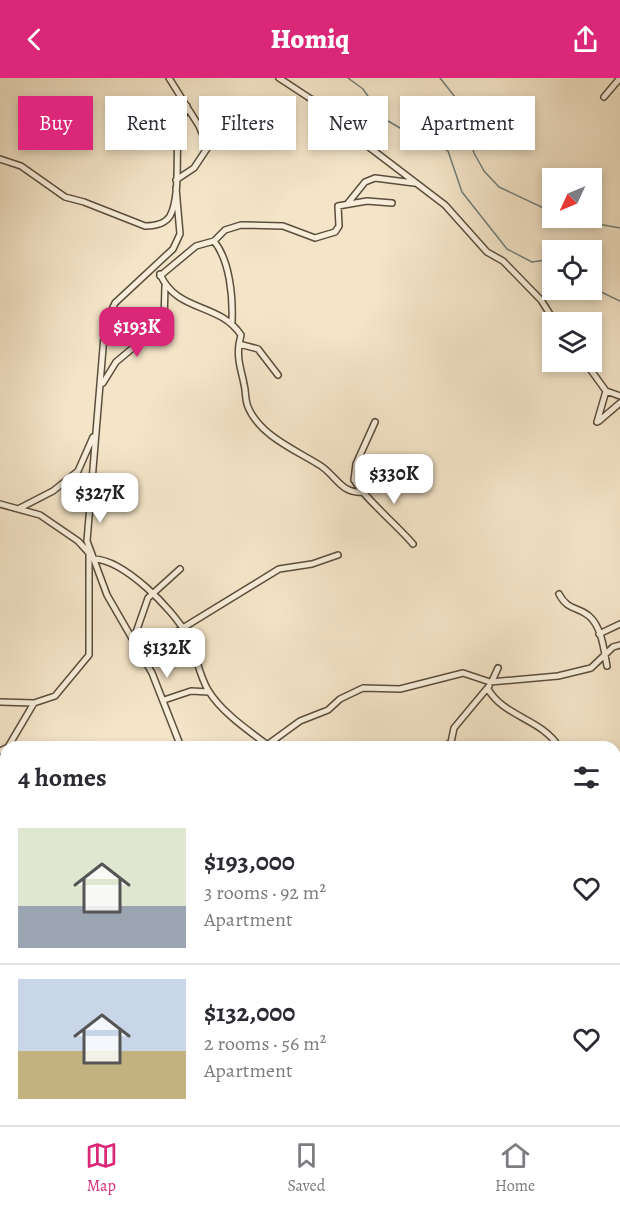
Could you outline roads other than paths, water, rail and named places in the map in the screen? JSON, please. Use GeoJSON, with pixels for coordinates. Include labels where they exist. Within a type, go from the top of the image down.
{"type":"FeatureCollection","features":[{"type":"Feature","properties":{"kind":"street"},"geometry":{"type":"LineString","coordinates":[[169,78],[181,96]]}},
{"type":"Feature","properties":{"kind":"street"},"geometry":{"type":"LineString","coordinates":[[279,78],[311,99],[332,105],[361,141],[445,205],[487,252],[517,275],[541,300],[549,312]]}},
{"type":"Feature","properties":{"kind":"street"},"geometry":{"type":"LineString","coordinates":[[604,97],[620,78]]}},
{"type":"Feature","properties":{"kind":"street"},"geometry":{"type":"LineString","coordinates":[[176,180],[194,168],[208,147],[187,106]]}},
{"type":"Feature","properties":{"kind":"street"},"geometry":{"type":"LineString","coordinates":[[0,702],[34,703],[55,696],[88,655],[89,553],[87,542],[105,324],[115,303],[157,267],[173,249],[180,234],[176,188],[177,150]]}},
{"type":"Feature","properties":{"kind":"street"},"geometry":{"type":"LineString","coordinates":[[0,159],[21,166],[65,197],[147,226],[168,219],[176,188]]}},
{"type":"Feature","properties":{"kind":"street"},"geometry":{"type":"LineString","coordinates":[[347,204],[353,200],[365,182],[375,178],[398,179],[417,184]]}},
{"type":"Feature","properties":{"kind":"street"},"geometry":{"type":"LineString","coordinates":[[160,276],[196,246],[214,241],[225,230],[241,225],[283,225],[315,238],[335,232],[339,226],[338,206],[381,201],[392,203]]}},
{"type":"Feature","properties":{"kind":"street"},"geometry":{"type":"LineString","coordinates":[[214,241],[219,248],[231,290],[232,322]]}},
{"type":"Feature","properties":{"kind":"street"},"geometry":{"type":"LineString","coordinates":[[157,267],[165,286],[191,306],[221,314],[232,322],[241,335],[238,365],[246,391],[247,407],[256,423],[301,456],[328,471],[339,484],[353,493],[362,492]]}},
{"type":"Feature","properties":{"kind":"street"},"geometry":{"type":"LineString","coordinates":[[101,387],[116,362],[164,322],[165,286]]}},
{"type":"Feature","properties":{"kind":"street"},"geometry":{"type":"LineString","coordinates":[[239,344],[258,349],[278,375]]}},
{"type":"Feature","properties":{"kind":"street"},"geometry":{"type":"LineString","coordinates":[[592,372],[606,391],[620,396]]}},
{"type":"Feature","properties":{"kind":"street"},"geometry":{"type":"LineString","coordinates":[[606,391],[597,422],[620,403]]}},
{"type":"Feature","properties":{"kind":"street"},"geometry":{"type":"LineString","coordinates":[[353,493],[356,464],[375,422]]}},
{"type":"Feature","properties":{"kind":"street"},"geometry":{"type":"LineString","coordinates":[[20,508],[53,491],[78,471],[95,433]]}},
{"type":"Feature","properties":{"kind":"street"},"geometry":{"type":"LineString","coordinates":[[354,479],[362,492],[396,524],[413,544]]}},
{"type":"Feature","properties":{"kind":"street"},"geometry":{"type":"LineString","coordinates":[[0,504],[40,515],[78,541],[94,559],[107,595],[134,638],[164,700],[179,741]]}},
{"type":"Feature","properties":{"kind":"street"},"geometry":{"type":"LineString","coordinates":[[142,653],[279,569],[312,564],[338,555]]}},
{"type":"Feature","properties":{"kind":"street"},"geometry":{"type":"LineString","coordinates":[[94,559],[103,559],[120,567],[153,594],[187,635],[209,692],[263,741]]}},
{"type":"Feature","properties":{"kind":"street"},"geometry":{"type":"LineString","coordinates":[[134,638],[148,598],[180,569]]}},
{"type":"Feature","properties":{"kind":"street"},"geometry":{"type":"LineString","coordinates":[[559,594],[568,607],[587,615],[599,634],[607,666]]}},
{"type":"Feature","properties":{"kind":"street"},"geometry":{"type":"LineString","coordinates":[[599,634],[620,624]]}},
{"type":"Feature","properties":{"kind":"street"},"geometry":{"type":"LineString","coordinates":[[275,741],[300,720],[328,710],[340,699],[363,688],[400,689],[463,673],[491,682],[558,676],[591,668],[605,654],[620,645]]}},
{"type":"Feature","properties":{"kind":"street"},"geometry":{"type":"LineString","coordinates":[[451,741],[454,729],[462,716],[488,689],[498,668]]}},
{"type":"Feature","properties":{"kind":"street"},"geometry":{"type":"LineString","coordinates":[[488,689],[494,699],[530,719],[556,741]]}},
{"type":"Feature","properties":{"kind":"street"},"geometry":{"type":"LineString","coordinates":[[164,700],[191,691],[209,692]]}},
{"type":"Feature","properties":{"kind":"street"},"geometry":{"type":"LineString","coordinates":[[11,741],[34,703]]}},
{"type":"Feature","properties":{"kind":"waterway"},"geometry":{"type":"LineString","coordinates":[[348,78],[363,89],[383,118],[400,128],[415,130],[448,151],[462,192],[507,249],[532,262],[542,261]]}},
{"type":"Feature","properties":{"kind":"waterway"},"geometry":{"type":"LineString","coordinates":[[440,78],[459,102],[474,153],[484,171],[499,187],[542,207]]}},
{"type":"Feature","properties":{"kind":"waterway"},"geometry":{"type":"LineString","coordinates":[[602,225],[620,228]]}},
{"type":"Feature","properties":{"kind":"waterway"},"geometry":{"type":"LineString","coordinates":[[602,292],[620,301]]}}]}
